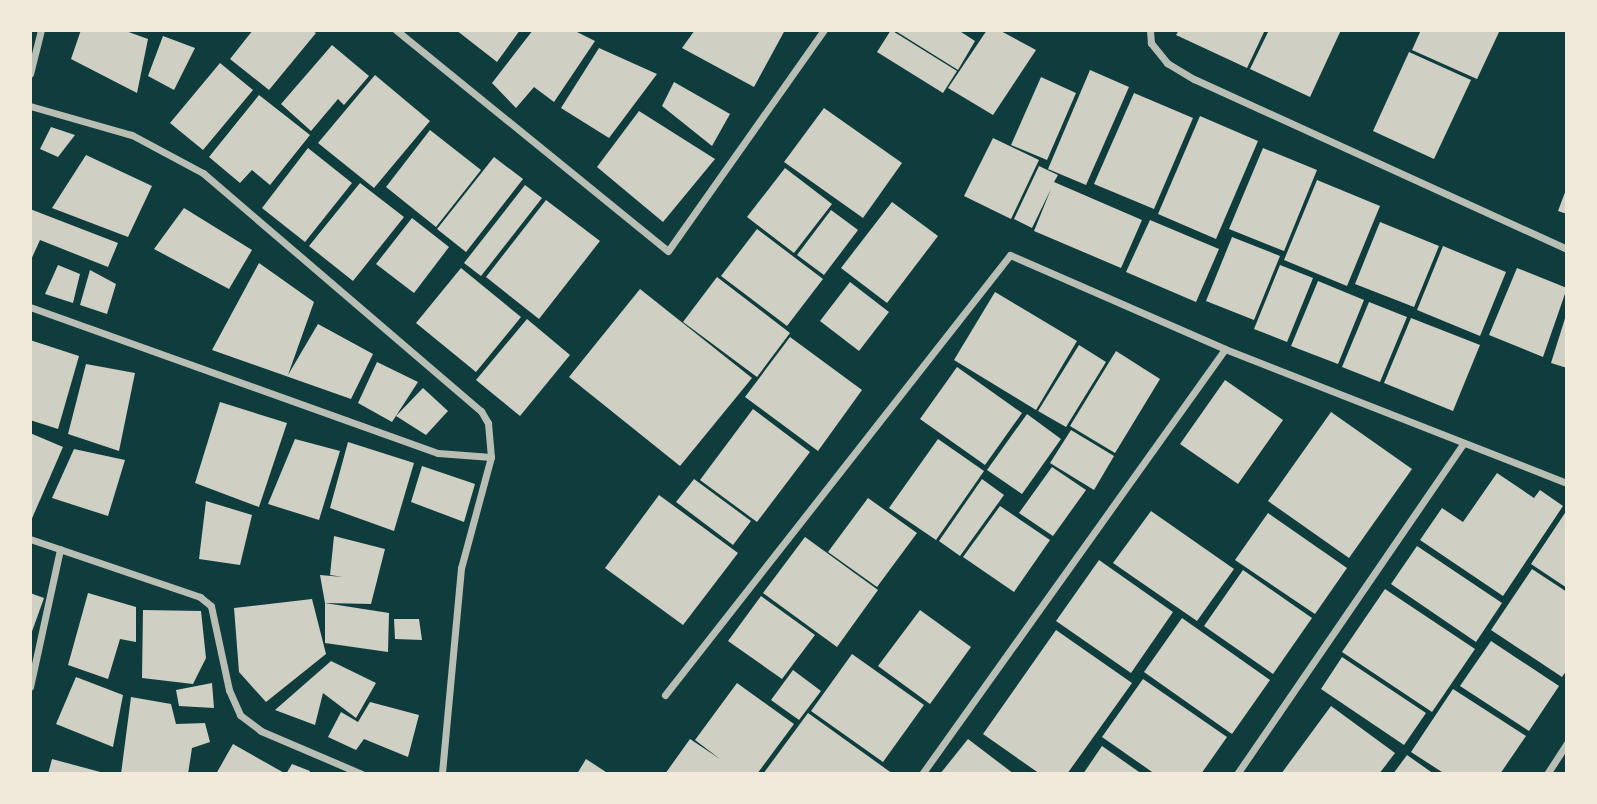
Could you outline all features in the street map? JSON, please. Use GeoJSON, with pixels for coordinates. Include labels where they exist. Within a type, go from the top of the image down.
{"type":"FeatureCollection","features":[{"type":"Feature","properties":{"kind":"street"},"geometry":{"type":"LineString","coordinates":[[30,74],[41,30]]}},
{"type":"Feature","properties":{"kind":"street"},"geometry":{"type":"LineString","coordinates":[[396,30],[668,251],[824,30]]}},
{"type":"Feature","properties":{"kind":"street"},"geometry":{"type":"LineString","coordinates":[[1150,30],[1151,43],[1167,63],[1194,79],[1567,249]]}},
{"type":"Feature","properties":{"kind":"street"},"geometry":{"type":"LineString","coordinates":[[30,106],[132,135],[203,173],[481,411],[488,423],[491,457],[461,568],[442,774]]}},
{"type":"Feature","properties":{"kind":"street"},"geometry":{"type":"LineString","coordinates":[[665,695],[1010,255],[1225,349],[1567,483]]}},
{"type":"Feature","properties":{"kind":"street"},"geometry":{"type":"LineString","coordinates":[[30,307],[438,453],[491,457]]}},
{"type":"Feature","properties":{"kind":"street"},"geometry":{"type":"LineString","coordinates":[[922,774],[1225,349]]}},
{"type":"Feature","properties":{"kind":"street"},"geometry":{"type":"LineString","coordinates":[[1237,774],[1464,443]]}},
{"type":"Feature","properties":{"kind":"street"},"geometry":{"type":"LineString","coordinates":[[30,539],[200,597],[213,612],[229,690],[240,715],[261,731],[362,774]]}},
{"type":"Feature","properties":{"kind":"street"},"geometry":{"type":"LineString","coordinates":[[30,687],[60,549]]}},
{"type":"Feature","properties":{"kind":"street"},"geometry":{"type":"LineString","coordinates":[[1547,774],[1567,743]]}},
{"type":"Feature","properties":{"kind":"building"},"geometry":{"type":"Polygon","coordinates":[[[81,30],[123,30],[148,39],[137,93],[71,59],[81,30]]]}},
{"type":"Feature","properties":{"kind":"building"},"geometry":{"type":"Polygon","coordinates":[[[253,30],[311,30],[316,33],[269,90],[230,59],[253,30]]]}},
{"type":"Feature","properties":{"kind":"building"},"geometry":{"type":"Polygon","coordinates":[[[456,30],[520,30],[497,62],[456,30]]]}},
{"type":"Feature","properties":{"kind":"building"},"geometry":{"type":"Polygon","coordinates":[[[533,30],[573,30],[595,41],[554,102],[534,87],[516,108],[492,83],[533,30]]]}},
{"type":"Feature","properties":{"kind":"building"},"geometry":{"type":"Polygon","coordinates":[[[695,30],[785,30],[754,87],[682,48],[695,30]]]}},
{"type":"Feature","properties":{"kind":"building"},"geometry":{"type":"Polygon","coordinates":[[[891,30],[957,71],[943,93],[877,52],[891,30]]]}},
{"type":"Feature","properties":{"kind":"building"},"geometry":{"type":"Polygon","coordinates":[[[894,30],[958,30],[975,41],[958,70],[894,30]]]}},
{"type":"Feature","properties":{"kind":"building"},"geometry":{"type":"Polygon","coordinates":[[[987,30],[999,30],[1036,50],[993,115],[948,88],[987,30]]]}},
{"type":"Feature","properties":{"kind":"building"},"geometry":{"type":"Polygon","coordinates":[[[1179,30],[1265,30],[1247,68],[1176,35],[1179,30]]]}},
{"type":"Feature","properties":{"kind":"building"},"geometry":{"type":"Polygon","coordinates":[[[1269,30],[1341,30],[1310,97],[1250,69],[1269,30]]]}},
{"type":"Feature","properties":{"kind":"building"},"geometry":{"type":"Polygon","coordinates":[[[1421,30],[1500,30],[1477,79],[1412,50],[1421,30]]]}},
{"type":"Feature","properties":{"kind":"building"},"geometry":{"type":"Polygon","coordinates":[[[163,36],[195,48],[174,90],[148,76],[163,36]]]}},
{"type":"Feature","properties":{"kind":"building"},"geometry":{"type":"Polygon","coordinates":[[[332,45],[369,76],[344,105],[338,99],[311,131],[281,104],[332,45]]]}},
{"type":"Feature","properties":{"kind":"building"},"geometry":{"type":"Polygon","coordinates":[[[599,48],[657,74],[609,138],[561,108],[599,48]]]}},
{"type":"Feature","properties":{"kind":"building"},"geometry":{"type":"Polygon","coordinates":[[[1409,52],[1471,80],[1434,159],[1373,131],[1409,52]]]}},
{"type":"Feature","properties":{"kind":"building"},"geometry":{"type":"Polygon","coordinates":[[[220,63],[253,90],[203,150],[170,123],[220,63]]]}},
{"type":"Feature","properties":{"kind":"building"},"geometry":{"type":"Polygon","coordinates":[[[1090,70],[1129,87],[1086,185],[1048,169],[1090,70]]]}},
{"type":"Feature","properties":{"kind":"building"},"geometry":{"type":"Polygon","coordinates":[[[375,75],[430,121],[374,188],[318,143],[375,75]]]}},
{"type":"Feature","properties":{"kind":"building"},"geometry":{"type":"Polygon","coordinates":[[[1041,77],[1076,93],[1047,160],[1011,145],[1041,77]]]}},
{"type":"Feature","properties":{"kind":"building"},"geometry":{"type":"Polygon","coordinates":[[[674,82],[730,114],[712,146],[662,106],[674,82]]]}},
{"type":"Feature","properties":{"kind":"building"},"geometry":{"type":"Polygon","coordinates":[[[1134,93],[1193,118],[1154,209],[1094,184],[1134,93]]]}},
{"type":"Feature","properties":{"kind":"building"},"geometry":{"type":"Polygon","coordinates":[[[259,95],[310,135],[270,185],[252,170],[240,183],[209,157],[259,95]]]}},
{"type":"Feature","properties":{"kind":"building"},"geometry":{"type":"Polygon","coordinates":[[[824,108],[902,163],[863,218],[784,162],[824,108]]]}},
{"type":"Feature","properties":{"kind":"building"},"geometry":{"type":"Polygon","coordinates":[[[639,111],[715,159],[663,222],[597,167],[639,111]]]}},
{"type":"Feature","properties":{"kind":"building"},"geometry":{"type":"Polygon","coordinates":[[[1200,116],[1258,141],[1216,239],[1158,214],[1200,116]]]}},
{"type":"Feature","properties":{"kind":"building"},"geometry":{"type":"Polygon","coordinates":[[[51,127],[75,135],[58,157],[40,149],[51,127]]]}},
{"type":"Feature","properties":{"kind":"building"},"geometry":{"type":"Polygon","coordinates":[[[430,130],[481,170],[436,227],[386,187],[430,130]]]}},
{"type":"Feature","properties":{"kind":"building"},"geometry":{"type":"Polygon","coordinates":[[[993,138],[1039,160],[1011,219],[964,196],[993,138]]]}},
{"type":"Feature","properties":{"kind":"building"},"geometry":{"type":"Polygon","coordinates":[[[308,148],[352,183],[305,242],[262,208],[308,148]]]}},
{"type":"Feature","properties":{"kind":"building"},"geometry":{"type":"Polygon","coordinates":[[[1263,148],[1317,170],[1284,251],[1229,229],[1263,148]]]}},
{"type":"Feature","properties":{"kind":"building"},"geometry":{"type":"Polygon","coordinates":[[[86,155],[152,186],[128,237],[52,208],[86,155]]]}},
{"type":"Feature","properties":{"kind":"building"},"geometry":{"type":"Polygon","coordinates":[[[494,157],[523,179],[466,252],[437,229],[494,157]]]}},
{"type":"Feature","properties":{"kind":"building"},"geometry":{"type":"Polygon","coordinates":[[[1039,166],[1058,175],[1054,182],[1142,220],[1121,268],[1034,231],[1051,189],[1032,228],[1014,219],[1039,166]]]}},
{"type":"Feature","properties":{"kind":"building"},"geometry":{"type":"Polygon","coordinates":[[[785,168],[832,204],[794,253],[747,217],[785,168]]]}},
{"type":"Feature","properties":{"kind":"building"},"geometry":{"type":"Polygon","coordinates":[[[1317,180],[1380,206],[1347,286],[1284,260],[1317,180]]]}},
{"type":"Feature","properties":{"kind":"building"},"geometry":{"type":"Polygon","coordinates":[[[360,183],[404,217],[353,281],[309,246],[360,183]]]}},
{"type":"Feature","properties":{"kind":"building"},"geometry":{"type":"Polygon","coordinates":[[[525,185],[542,198],[481,276],[464,263],[525,185]]]}},
{"type":"Feature","properties":{"kind":"building"},"geometry":{"type":"Polygon","coordinates":[[[1567,187],[1567,214],[1558,211],[1567,187]]]}},
{"type":"Feature","properties":{"kind":"building"},"geometry":{"type":"Polygon","coordinates":[[[546,200],[600,241],[539,319],[486,277],[546,200]]]}},
{"type":"Feature","properties":{"kind":"building"},"geometry":{"type":"Polygon","coordinates":[[[892,202],[938,236],[887,303],[841,268],[892,202]]]}},
{"type":"Feature","properties":{"kind":"building"},"geometry":{"type":"Polygon","coordinates":[[[184,208],[252,250],[229,289],[154,249],[184,208]]]}},
{"type":"Feature","properties":{"kind":"building"},"geometry":{"type":"Polygon","coordinates":[[[30,209],[118,243],[108,267],[40,240],[30,262],[30,209]]]}},
{"type":"Feature","properties":{"kind":"building"},"geometry":{"type":"Polygon","coordinates":[[[831,210],[858,230],[824,275],[797,255],[831,210]]]}},
{"type":"Feature","properties":{"kind":"building"},"geometry":{"type":"Polygon","coordinates":[[[412,218],[449,247],[414,293],[376,264],[412,218]]]}},
{"type":"Feature","properties":{"kind":"building"},"geometry":{"type":"Polygon","coordinates":[[[1150,220],[1219,249],[1196,302],[1126,272],[1150,220]]]}},
{"type":"Feature","properties":{"kind":"building"},"geometry":{"type":"Polygon","coordinates":[[[1380,222],[1439,246],[1414,307],[1355,284],[1380,222]]]}},
{"type":"Feature","properties":{"kind":"building"},"geometry":{"type":"Polygon","coordinates":[[[757,229],[823,279],[787,326],[721,276],[757,229]]]}},
{"type":"Feature","properties":{"kind":"building"},"geometry":{"type":"Polygon","coordinates":[[[1232,237],[1280,256],[1254,320],[1206,301],[1232,237]]]}},
{"type":"Feature","properties":{"kind":"building"},"geometry":{"type":"Polygon","coordinates":[[[1443,246],[1506,272],[1480,336],[1417,310],[1443,246]]]}},
{"type":"Feature","properties":{"kind":"building"},"geometry":{"type":"Polygon","coordinates":[[[259,263],[314,302],[288,375],[318,324],[373,354],[351,399],[212,350],[259,263]]]}},
{"type":"Feature","properties":{"kind":"building"},"geometry":{"type":"Polygon","coordinates":[[[58,265],[80,274],[73,303],[45,294],[58,265]]]}},
{"type":"Feature","properties":{"kind":"building"},"geometry":{"type":"Polygon","coordinates":[[[1280,265],[1313,278],[1287,342],[1254,329],[1280,265]]]}},
{"type":"Feature","properties":{"kind":"building"},"geometry":{"type":"Polygon","coordinates":[[[461,268],[521,317],[476,372],[416,323],[461,268]]]}},
{"type":"Feature","properties":{"kind":"building"},"geometry":{"type":"Polygon","coordinates":[[[1517,268],[1567,288],[1543,357],[1489,335],[1517,268]]]}},
{"type":"Feature","properties":{"kind":"building"},"geometry":{"type":"Polygon","coordinates":[[[90,270],[116,284],[107,314],[80,305],[90,270]]]}},
{"type":"Feature","properties":{"kind":"building"},"geometry":{"type":"Polygon","coordinates":[[[717,277],[790,333],[757,377],[683,322],[717,277]]]}},
{"type":"Feature","properties":{"kind":"building"},"geometry":{"type":"Polygon","coordinates":[[[1318,281],[1364,300],[1338,364],[1291,346],[1318,281]]]}},
{"type":"Feature","properties":{"kind":"building"},"geometry":{"type":"Polygon","coordinates":[[[850,282],[889,312],[859,351],[820,321],[850,282]]]}},
{"type":"Feature","properties":{"kind":"building"},"geometry":{"type":"Polygon","coordinates":[[[640,289],[752,378],[680,466],[569,377],[640,289]]]}},
{"type":"Feature","properties":{"kind":"building"},"geometry":{"type":"Polygon","coordinates":[[[995,292],[1077,341],[1036,410],[954,360],[995,292]]]}},
{"type":"Feature","properties":{"kind":"building"},"geometry":{"type":"Polygon","coordinates":[[[1369,302],[1407,317],[1380,382],[1342,367],[1369,302]]]}},
{"type":"Feature","properties":{"kind":"building"},"geometry":{"type":"Polygon","coordinates":[[[1567,312],[1567,368],[1551,363],[1567,312]]]}},
{"type":"Feature","properties":{"kind":"building"},"geometry":{"type":"Polygon","coordinates":[[[1411,318],[1480,345],[1453,411],[1384,383],[1411,318]]]}},
{"type":"Feature","properties":{"kind":"building"},"geometry":{"type":"Polygon","coordinates":[[[527,319],[570,355],[520,416],[476,380],[527,319]]]}},
{"type":"Feature","properties":{"kind":"building"},"geometry":{"type":"Polygon","coordinates":[[[790,337],[862,390],[818,451],[745,397],[790,337]]]}},
{"type":"Feature","properties":{"kind":"building"},"geometry":{"type":"Polygon","coordinates":[[[30,340],[79,356],[58,429],[30,420],[30,340]]]}},
{"type":"Feature","properties":{"kind":"building"},"geometry":{"type":"Polygon","coordinates":[[[1079,345],[1106,362],[1066,427],[1038,411],[1079,345]]]}},
{"type":"Feature","properties":{"kind":"building"},"geometry":{"type":"Polygon","coordinates":[[[1116,351],[1160,379],[1115,453],[1070,426],[1116,351]]]}},
{"type":"Feature","properties":{"kind":"building"},"geometry":{"type":"Polygon","coordinates":[[[377,362],[418,382],[392,422],[358,403],[377,362]]]}},
{"type":"Feature","properties":{"kind":"building"},"geometry":{"type":"Polygon","coordinates":[[[86,364],[135,373],[119,451],[68,434],[86,364]]]}},
{"type":"Feature","properties":{"kind":"building"},"geometry":{"type":"Polygon","coordinates":[[[957,367],[1022,413],[985,465],[920,419],[957,367]]]}},
{"type":"Feature","properties":{"kind":"building"},"geometry":{"type":"Polygon","coordinates":[[[1225,380],[1283,420],[1238,484],[1180,444],[1225,380]]]}},
{"type":"Feature","properties":{"kind":"building"},"geometry":{"type":"Polygon","coordinates":[[[423,388],[448,411],[426,435],[396,416],[423,388]]]}},
{"type":"Feature","properties":{"kind":"building"},"geometry":{"type":"Polygon","coordinates":[[[220,402],[287,423],[259,507],[195,483],[220,402]]]}},
{"type":"Feature","properties":{"kind":"building"},"geometry":{"type":"Polygon","coordinates":[[[753,409],[810,452],[757,522],[700,480],[753,409]]]}},
{"type":"Feature","properties":{"kind":"building"},"geometry":{"type":"Polygon","coordinates":[[[1331,412],[1412,469],[1349,558],[1268,501],[1331,412]]]}},
{"type":"Feature","properties":{"kind":"building"},"geometry":{"type":"Polygon","coordinates":[[[1027,414],[1061,439],[1022,494],[987,470],[1027,414]]]}},
{"type":"Feature","properties":{"kind":"building"},"geometry":{"type":"Polygon","coordinates":[[[1071,430],[1114,456],[1094,490],[1050,463],[1071,430]]]}},
{"type":"Feature","properties":{"kind":"building"},"geometry":{"type":"Polygon","coordinates":[[[30,433],[63,447],[30,523],[30,433]]]}},
{"type":"Feature","properties":{"kind":"building"},"geometry":{"type":"Polygon","coordinates":[[[295,439],[340,451],[319,520],[268,504],[295,439]]]}},
{"type":"Feature","properties":{"kind":"building"},"geometry":{"type":"Polygon","coordinates":[[[938,439],[984,471],[936,540],[889,508],[938,439]]]}},
{"type":"Feature","properties":{"kind":"building"},"geometry":{"type":"Polygon","coordinates":[[[348,442],[414,463],[394,531],[330,508],[348,442]]]}},
{"type":"Feature","properties":{"kind":"building"},"geometry":{"type":"Polygon","coordinates":[[[74,449],[125,460],[108,516],[52,498],[74,449]]]}},
{"type":"Feature","properties":{"kind":"building"},"geometry":{"type":"Polygon","coordinates":[[[422,466],[475,484],[464,522],[411,502],[422,466]]]}},
{"type":"Feature","properties":{"kind":"building"},"geometry":{"type":"Polygon","coordinates":[[[1052,467],[1086,490],[1053,536],[1019,513],[1052,467]]]}},
{"type":"Feature","properties":{"kind":"building"},"geometry":{"type":"Polygon","coordinates":[[[1497,473],[1534,498],[1540,490],[1563,506],[1503,596],[1420,540],[1442,508],[1463,522],[1497,473]]]}},
{"type":"Feature","properties":{"kind":"building"},"geometry":{"type":"Polygon","coordinates":[[[694,479],[751,521],[733,545],[676,502],[694,479]]]}},
{"type":"Feature","properties":{"kind":"building"},"geometry":{"type":"Polygon","coordinates":[[[982,479],[1004,495],[960,556],[939,541],[982,479]]]}},
{"type":"Feature","properties":{"kind":"building"},"geometry":{"type":"Polygon","coordinates":[[[659,495],[738,553],[683,625],[605,568],[659,495]]]}},
{"type":"Feature","properties":{"kind":"building"},"geometry":{"type":"Polygon","coordinates":[[[868,498],[917,533],[877,587],[828,552],[868,498]]]}},
{"type":"Feature","properties":{"kind":"building"},"geometry":{"type":"Polygon","coordinates":[[[206,501],[252,515],[240,565],[199,559],[206,501]]]}},
{"type":"Feature","properties":{"kind":"building"},"geometry":{"type":"Polygon","coordinates":[[[1000,506],[1050,540],[1014,592],[963,557],[1000,506]]]}},
{"type":"Feature","properties":{"kind":"building"},"geometry":{"type":"Polygon","coordinates":[[[1567,510],[1567,588],[1531,564],[1567,510]]]}},
{"type":"Feature","properties":{"kind":"building"},"geometry":{"type":"Polygon","coordinates":[[[1151,511],[1234,569],[1197,621],[1113,563],[1151,511]]]}},
{"type":"Feature","properties":{"kind":"building"},"geometry":{"type":"Polygon","coordinates":[[[1268,513],[1347,568],[1315,614],[1235,560],[1268,513]]]}},
{"type":"Feature","properties":{"kind":"building"},"geometry":{"type":"Polygon","coordinates":[[[334,536],[385,549],[371,604],[325,603],[320,575],[343,577],[330,575],[334,536]]]}},
{"type":"Feature","properties":{"kind":"building"},"geometry":{"type":"Polygon","coordinates":[[[805,537],[878,590],[837,647],[763,593],[805,537]]]}},
{"type":"Feature","properties":{"kind":"building"},"geometry":{"type":"Polygon","coordinates":[[[1417,546],[1502,603],[1476,642],[1391,584],[1417,546]]]}},
{"type":"Feature","properties":{"kind":"building"},"geometry":{"type":"Polygon","coordinates":[[[1099,560],[1173,612],[1131,673],[1056,621],[1099,560]]]}},
{"type":"Feature","properties":{"kind":"building"},"geometry":{"type":"Polygon","coordinates":[[[1532,569],[1567,592],[1567,670],[1562,677],[1491,630],[1532,569]]]}},
{"type":"Feature","properties":{"kind":"building"},"geometry":{"type":"Polygon","coordinates":[[[1243,570],[1312,618],[1273,674],[1204,626],[1243,570]]]}},
{"type":"Feature","properties":{"kind":"building"},"geometry":{"type":"Polygon","coordinates":[[[1385,589],[1475,649],[1432,712],[1342,652],[1385,589]]]}},
{"type":"Feature","properties":{"kind":"building"},"geometry":{"type":"Polygon","coordinates":[[[30,593],[44,598],[30,637],[30,593]]]}},
{"type":"Feature","properties":{"kind":"building"},"geometry":{"type":"Polygon","coordinates":[[[88,593],[136,607],[136,642],[120,639],[108,679],[68,665],[88,593]]]}},
{"type":"Feature","properties":{"kind":"building"},"geometry":{"type":"Polygon","coordinates":[[[761,596],[815,635],[782,679],[728,641],[761,596]]]}},
{"type":"Feature","properties":{"kind":"building"},"geometry":{"type":"Polygon","coordinates":[[[312,599],[326,654],[266,702],[239,672],[234,608],[312,599]]]}},
{"type":"Feature","properties":{"kind":"building"},"geometry":{"type":"Polygon","coordinates":[[[325,603],[389,613],[388,652],[325,643],[325,603]]]}},
{"type":"Feature","properties":{"kind":"building"},"geometry":{"type":"Polygon","coordinates":[[[143,610],[201,611],[206,658],[193,684],[142,678],[143,610]]]}},
{"type":"Feature","properties":{"kind":"building"},"geometry":{"type":"Polygon","coordinates":[[[920,610],[971,647],[930,704],[878,666],[920,610]]]}},
{"type":"Feature","properties":{"kind":"building"},"geometry":{"type":"Polygon","coordinates":[[[1182,618],[1270,680],[1232,734],[1144,672],[1182,618]]]}},
{"type":"Feature","properties":{"kind":"building"},"geometry":{"type":"Polygon","coordinates":[[[394,619],[419,619],[422,640],[395,639],[394,619]]]}},
{"type":"Feature","properties":{"kind":"building"},"geometry":{"type":"Polygon","coordinates":[[[1056,630],[1132,683],[1067,774],[1040,774],[983,734],[1056,630]]]}},
{"type":"Feature","properties":{"kind":"building"},"geometry":{"type":"Polygon","coordinates":[[[1491,641],[1559,686],[1529,731],[1460,686],[1491,641]]]}},
{"type":"Feature","properties":{"kind":"building"},"geometry":{"type":"Polygon","coordinates":[[[852,654],[924,705],[883,762],[811,711],[852,654]]]}},
{"type":"Feature","properties":{"kind":"building"},"geometry":{"type":"Polygon","coordinates":[[[1342,657],[1426,713],[1404,745],[1321,689],[1342,657]]]}},
{"type":"Feature","properties":{"kind":"building"},"geometry":{"type":"Polygon","coordinates":[[[331,661],[376,683],[356,718],[323,693],[315,725],[275,710],[331,661]]]}},
{"type":"Feature","properties":{"kind":"building"},"geometry":{"type":"Polygon","coordinates":[[[793,670],[821,691],[799,720],[771,700],[793,670]]]}},
{"type":"Feature","properties":{"kind":"building"},"geometry":{"type":"Polygon","coordinates":[[[76,677],[123,695],[113,747],[56,724],[76,677]]]}},
{"type":"Feature","properties":{"kind":"building"},"geometry":{"type":"Polygon","coordinates":[[[1143,679],[1227,737],[1201,774],[1155,774],[1102,737],[1143,679]]]}},
{"type":"Feature","properties":{"kind":"building"},"geometry":{"type":"Polygon","coordinates":[[[212,683],[214,708],[179,706],[176,690],[212,683]]]}},
{"type":"Feature","properties":{"kind":"building"},"geometry":{"type":"Polygon","coordinates":[[[737,683],[794,724],[757,774],[665,774],[690,739],[720,759],[695,740],[737,683]]]}},
{"type":"Feature","properties":{"kind":"building"},"geometry":{"type":"Polygon","coordinates":[[[1453,689],[1526,736],[1500,774],[1445,774],[1411,752],[1453,689]]]}},
{"type":"Feature","properties":{"kind":"building"},"geometry":{"type":"Polygon","coordinates":[[[131,697],[171,704],[176,724],[205,723],[210,742],[192,748],[188,774],[121,774],[131,697]]]}},
{"type":"Feature","properties":{"kind":"building"},"geometry":{"type":"Polygon","coordinates":[[[370,702],[419,715],[408,757],[364,739],[356,750],[328,737],[341,712],[358,722],[370,702]]]}},
{"type":"Feature","properties":{"kind":"building"},"geometry":{"type":"Polygon","coordinates":[[[1331,706],[1395,753],[1379,774],[1281,774],[1331,706]]]}},
{"type":"Feature","properties":{"kind":"building"},"geometry":{"type":"Polygon","coordinates":[[[808,713],[893,774],[763,774],[808,713]]]}},
{"type":"Feature","properties":{"kind":"building"},"geometry":{"type":"Polygon","coordinates":[[[968,739],[1014,774],[940,774],[968,739]]]}},
{"type":"Feature","properties":{"kind":"building"},"geometry":{"type":"Polygon","coordinates":[[[233,744],[286,774],[216,774],[233,744]]]}},
{"type":"Feature","properties":{"kind":"building"},"geometry":{"type":"Polygon","coordinates":[[[1102,746],[1142,774],[1083,774],[1102,746]]]}},
{"type":"Feature","properties":{"kind":"building"},"geometry":{"type":"Polygon","coordinates":[[[1407,755],[1434,774],[1393,774],[1407,755]]]}},
{"type":"Feature","properties":{"kind":"building"},"geometry":{"type":"Polygon","coordinates":[[[52,759],[104,773],[104,774],[48,774],[52,759]]]}},
{"type":"Feature","properties":{"kind":"building"},"geometry":{"type":"Polygon","coordinates":[[[586,759],[609,774],[577,774],[586,759]]]}},
{"type":"Feature","properties":{"kind":"building"},"geometry":{"type":"Polygon","coordinates":[[[292,764],[310,771],[309,774],[286,774],[292,764]]]}}]}
